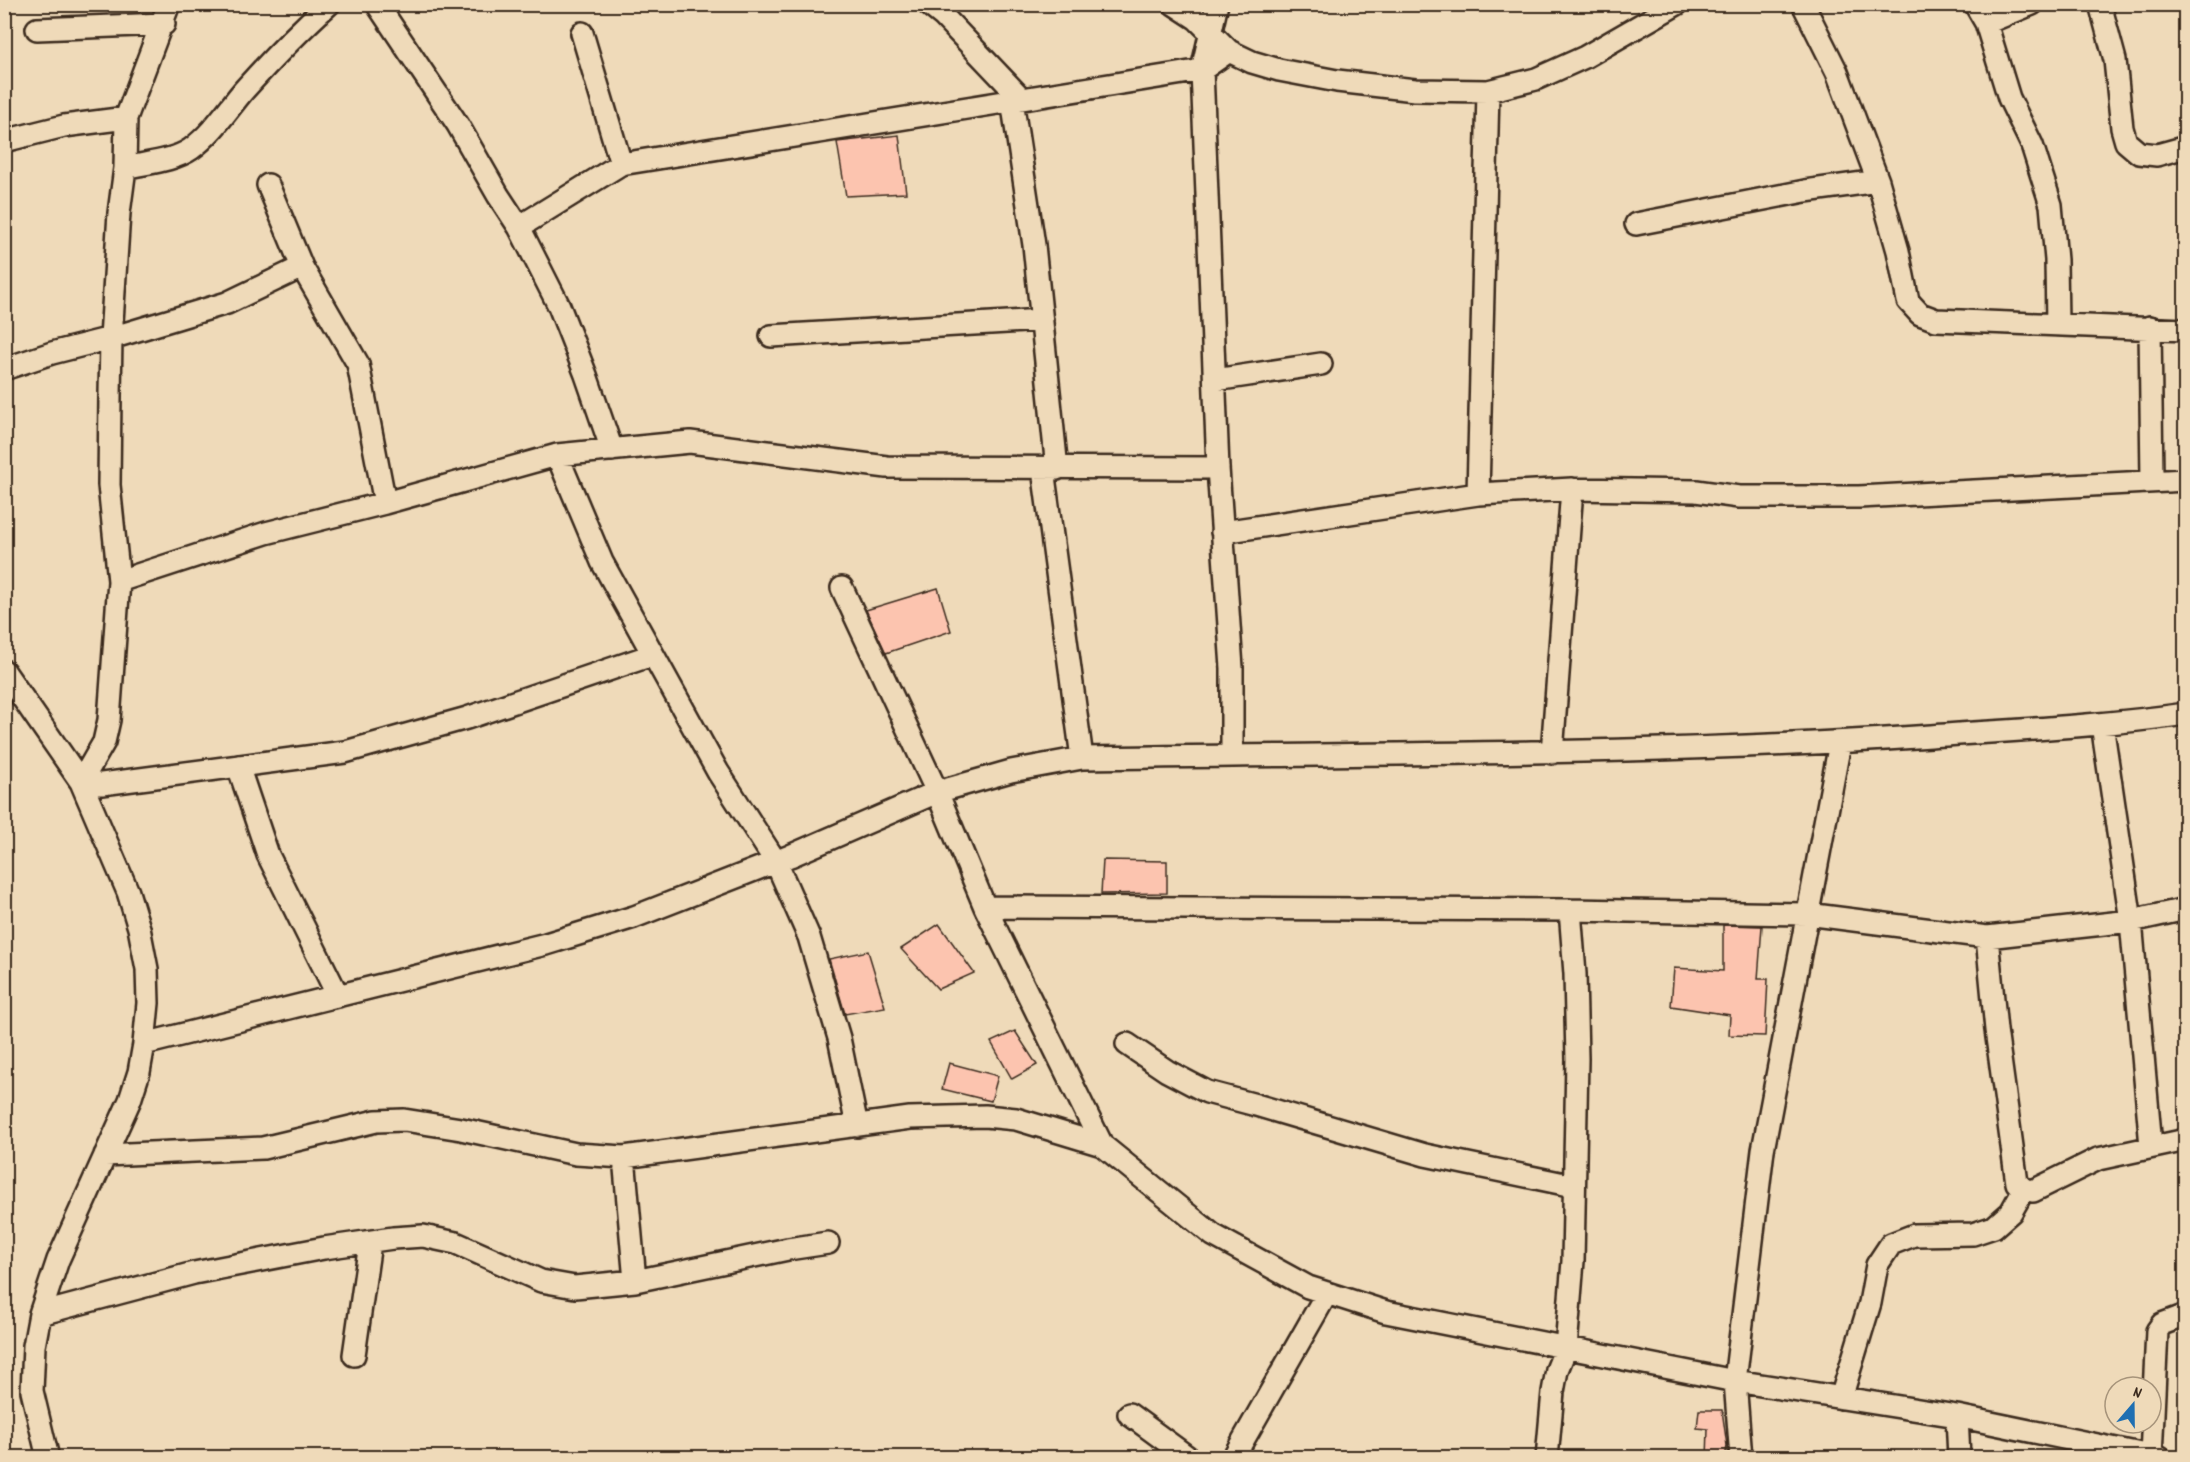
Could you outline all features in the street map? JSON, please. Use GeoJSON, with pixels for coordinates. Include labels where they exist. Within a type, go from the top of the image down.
{"type":"FeatureCollection","features":[{"type":"Feature","properties":{"kind":"street"},"geometry":{"type":"LineString","coordinates":[[124,168],[167,159],[190,150],[213,130],[243,92],[297,33],[329,4]]}},
{"type":"Feature","properties":{"kind":"street"},"geometry":{"type":"LineString","coordinates":[[377,4],[458,125],[519,227],[559,306],[612,450]]}},
{"type":"Feature","properties":{"kind":"street"},"geometry":{"type":"LineString","coordinates":[[928,4],[943,16],[1016,99],[1042,320],[1050,469],[1082,758]]}},
{"type":"Feature","properties":{"kind":"street"},"geometry":{"type":"LineString","coordinates":[[1174,4],[1197,19],[1229,51],[1252,62],[1279,70],[1337,81],[1415,90],[1488,91],[1536,79],[1585,57],[1677,4]]}},
{"type":"Feature","properties":{"kind":"street"},"geometry":{"type":"LineString","coordinates":[[1217,4],[1202,70],[1218,468],[1232,668],[1232,755]]}},
{"type":"Feature","properties":{"kind":"street"},"geometry":{"type":"LineString","coordinates":[[1803,4],[1837,72],[1878,181],[1896,242],[1908,301],[1920,314],[1936,320],[2186,330]]}},
{"type":"Feature","properties":{"kind":"street"},"geometry":{"type":"LineString","coordinates":[[1976,4],[1986,23],[2009,98],[2032,146],[2051,205],[2056,260],[2057,324]]}},
{"type":"Feature","properties":{"kind":"street"},"geometry":{"type":"LineString","coordinates":[[1986,23],[2032,4]]}},
{"type":"Feature","properties":{"kind":"street"},"geometry":{"type":"LineString","coordinates":[[2100,4],[2115,60],[2122,128],[2126,142],[2139,153],[2157,155],[2186,147]]}},
{"type":"Feature","properties":{"kind":"street"},"geometry":{"type":"LineString","coordinates":[[37,29],[166,14],[126,118],[111,338],[109,485],[119,581],[109,720],[104,742],[81,782]]}},
{"type":"Feature","properties":{"kind":"street"},"geometry":{"type":"LineString","coordinates":[[582,33],[621,164]]}},
{"type":"Feature","properties":{"kind":"street"},"geometry":{"type":"LineString","coordinates":[[519,227],[621,164],[1202,70],[1229,51]]}},
{"type":"Feature","properties":{"kind":"street"},"geometry":{"type":"LineString","coordinates":[[1478,494],[1488,91]]}},
{"type":"Feature","properties":{"kind":"street"},"geometry":{"type":"LineString","coordinates":[[4,141],[64,126],[126,118]]}},
{"type":"Feature","properties":{"kind":"street"},"geometry":{"type":"LineString","coordinates":[[1636,224],[1805,191],[1878,181]]}},
{"type":"Feature","properties":{"kind":"street"},"geometry":{"type":"LineString","coordinates":[[268,185],[302,267],[358,364],[385,503]]}},
{"type":"Feature","properties":{"kind":"street"},"geometry":{"type":"LineString","coordinates":[[4,369],[227,303],[302,267]]}},
{"type":"Feature","properties":{"kind":"street"},"geometry":{"type":"LineString","coordinates":[[771,336],[1042,320]]}},
{"type":"Feature","properties":{"kind":"street"},"geometry":{"type":"LineString","coordinates":[[2150,327],[2152,480]]}},
{"type":"Feature","properties":{"kind":"street"},"geometry":{"type":"LineString","coordinates":[[1215,380],[1321,364]]}},
{"type":"Feature","properties":{"kind":"street"},"geometry":{"type":"LineString","coordinates":[[119,581],[266,533],[385,503],[557,455],[690,442],[888,466],[1050,469],[1218,468]]}},
{"type":"Feature","properties":{"kind":"street"},"geometry":{"type":"LineString","coordinates":[[557,455],[602,562],[652,655],[718,772],[776,862],[809,937],[817,962],[839,1038],[857,1125]]}},
{"type":"Feature","properties":{"kind":"street"},"geometry":{"type":"LineString","coordinates":[[1222,532],[1478,494],[1572,489],[1696,491],[1739,497],[1859,497],[2186,480]]}},
{"type":"Feature","properties":{"kind":"street"},"geometry":{"type":"LineString","coordinates":[[1552,753],[1572,489]]}},
{"type":"Feature","properties":{"kind":"street"},"geometry":{"type":"LineString","coordinates":[[843,588],[937,792],[985,908],[1102,1145]]}},
{"type":"Feature","properties":{"kind":"street"},"geometry":{"type":"LineString","coordinates":[[81,782],[102,784],[345,752],[467,718],[652,655]]}},
{"type":"Feature","properties":{"kind":"street"},"geometry":{"type":"LineString","coordinates":[[4,670],[81,782],[128,892],[139,927],[147,969],[148,1003],[144,1044],[130,1101],[58,1260],[40,1314],[34,1346],[32,1391],[48,1458]]}},
{"type":"Feature","properties":{"kind":"street"},"geometry":{"type":"LineString","coordinates":[[144,1044],[546,944],[634,917],[776,862],[937,792],[1011,771],[1082,758],[1552,753],[1840,743],[2102,724],[2186,714]]}},
{"type":"Feature","properties":{"kind":"street"},"geometry":{"type":"LineString","coordinates":[[2102,724],[2131,921],[2151,1146]]}},
{"type":"Feature","properties":{"kind":"street"},"geometry":{"type":"LineString","coordinates":[[1741,1458],[1735,1381],[1763,1150],[1840,743]]}},
{"type":"Feature","properties":{"kind":"street"},"geometry":{"type":"LineString","coordinates":[[238,766],[268,855],[338,996]]}},
{"type":"Feature","properties":{"kind":"street"},"geometry":{"type":"LineString","coordinates":[[985,908],[1570,910],[1807,914],[1987,937],[2131,921],[2186,909]]}},
{"type":"Feature","properties":{"kind":"street"},"geometry":{"type":"LineString","coordinates":[[1547,1458],[1553,1392],[1557,1370],[1566,1348],[1573,1261],[1577,1059],[1575,974],[1570,910]]}},
{"type":"Feature","properties":{"kind":"street"},"geometry":{"type":"LineString","coordinates":[[1987,937],[1996,1030],[2012,1160],[2017,1183],[2024,1189],[2033,1191],[2098,1159],[2186,1140]]}},
{"type":"Feature","properties":{"kind":"street"},"geometry":{"type":"LineString","coordinates":[[1127,1044],[1167,1071],[1207,1092],[1425,1155],[1574,1186]]}},
{"type":"Feature","properties":{"kind":"street"},"geometry":{"type":"LineString","coordinates":[[105,1155],[262,1148],[376,1121],[404,1120],[461,1129],[576,1154],[624,1157],[910,1118],[985,1116],[1016,1119],[1102,1145],[1213,1235],[1308,1287],[1386,1312],[1735,1381],[1957,1416],[2155,1457],[2157,1331],[2162,1324],[2186,1315]]}},
{"type":"Feature","properties":{"kind":"street"},"geometry":{"type":"LineString","coordinates":[[624,1157],[635,1281]]}},
{"type":"Feature","properties":{"kind":"street"},"geometry":{"type":"LineString","coordinates":[[1841,1398],[1870,1303],[1877,1265],[1891,1244],[1914,1235],[1972,1234],[1994,1227],[2011,1212],[2024,1189]]}},
{"type":"Feature","properties":{"kind":"street"},"geometry":{"type":"LineString","coordinates":[[40,1314],[194,1273],[324,1248],[423,1236],[456,1243],[542,1281],[574,1287],[635,1281],[788,1249],[828,1243]]}},
{"type":"Feature","properties":{"kind":"street"},"geometry":{"type":"LineString","coordinates":[[354,1355],[370,1243]]}},
{"type":"Feature","properties":{"kind":"street"},"geometry":{"type":"LineString","coordinates":[[1233,1458],[1328,1293]]}},
{"type":"Feature","properties":{"kind":"street"},"geometry":{"type":"LineString","coordinates":[[1129,1414],[1189,1458]]}},
{"type":"Feature","properties":{"kind":"street"},"geometry":{"type":"LineString","coordinates":[[1957,1416],[1959,1458]]}},
{"type":"Feature","properties":{"kind":"building"},"geometry":{"type":"Polygon","coordinates":[[[899,135],[906,193],[846,196],[837,142],[899,135]]]}},
{"type":"Feature","properties":{"kind":"building"},"geometry":{"type":"Polygon","coordinates":[[[938,588],[951,631],[886,653],[866,610],[938,588]]]}},
{"type":"Feature","properties":{"kind":"building"},"geometry":{"type":"Polygon","coordinates":[[[1103,860],[1167,861],[1167,893],[1101,894],[1103,860]]]}},
{"type":"Feature","properties":{"kind":"building"},"geometry":{"type":"Polygon","coordinates":[[[939,924],[974,973],[938,989],[901,949],[939,924]]]}},
{"type":"Feature","properties":{"kind":"building"},"geometry":{"type":"Polygon","coordinates":[[[1723,925],[1762,926],[1758,979],[1768,979],[1765,1036],[1729,1035],[1730,1015],[1671,1006],[1674,968],[1723,971],[1723,925]]]}},
{"type":"Feature","properties":{"kind":"building"},"geometry":{"type":"Polygon","coordinates":[[[868,951],[885,1007],[845,1014],[829,959],[868,951]]]}},
{"type":"Feature","properties":{"kind":"building"},"geometry":{"type":"Polygon","coordinates":[[[1015,1031],[1037,1065],[1012,1079],[991,1042],[1015,1031]]]}},
{"type":"Feature","properties":{"kind":"building"},"geometry":{"type":"Polygon","coordinates":[[[949,1063],[998,1076],[991,1101],[942,1089],[949,1063]]]}},
{"type":"Feature","properties":{"kind":"building"},"geometry":{"type":"Polygon","coordinates":[[[1699,1410],[1722,1410],[1727,1446],[1725,1458],[1707,1458],[1708,1429],[1697,1428],[1699,1410]]]}}]}
